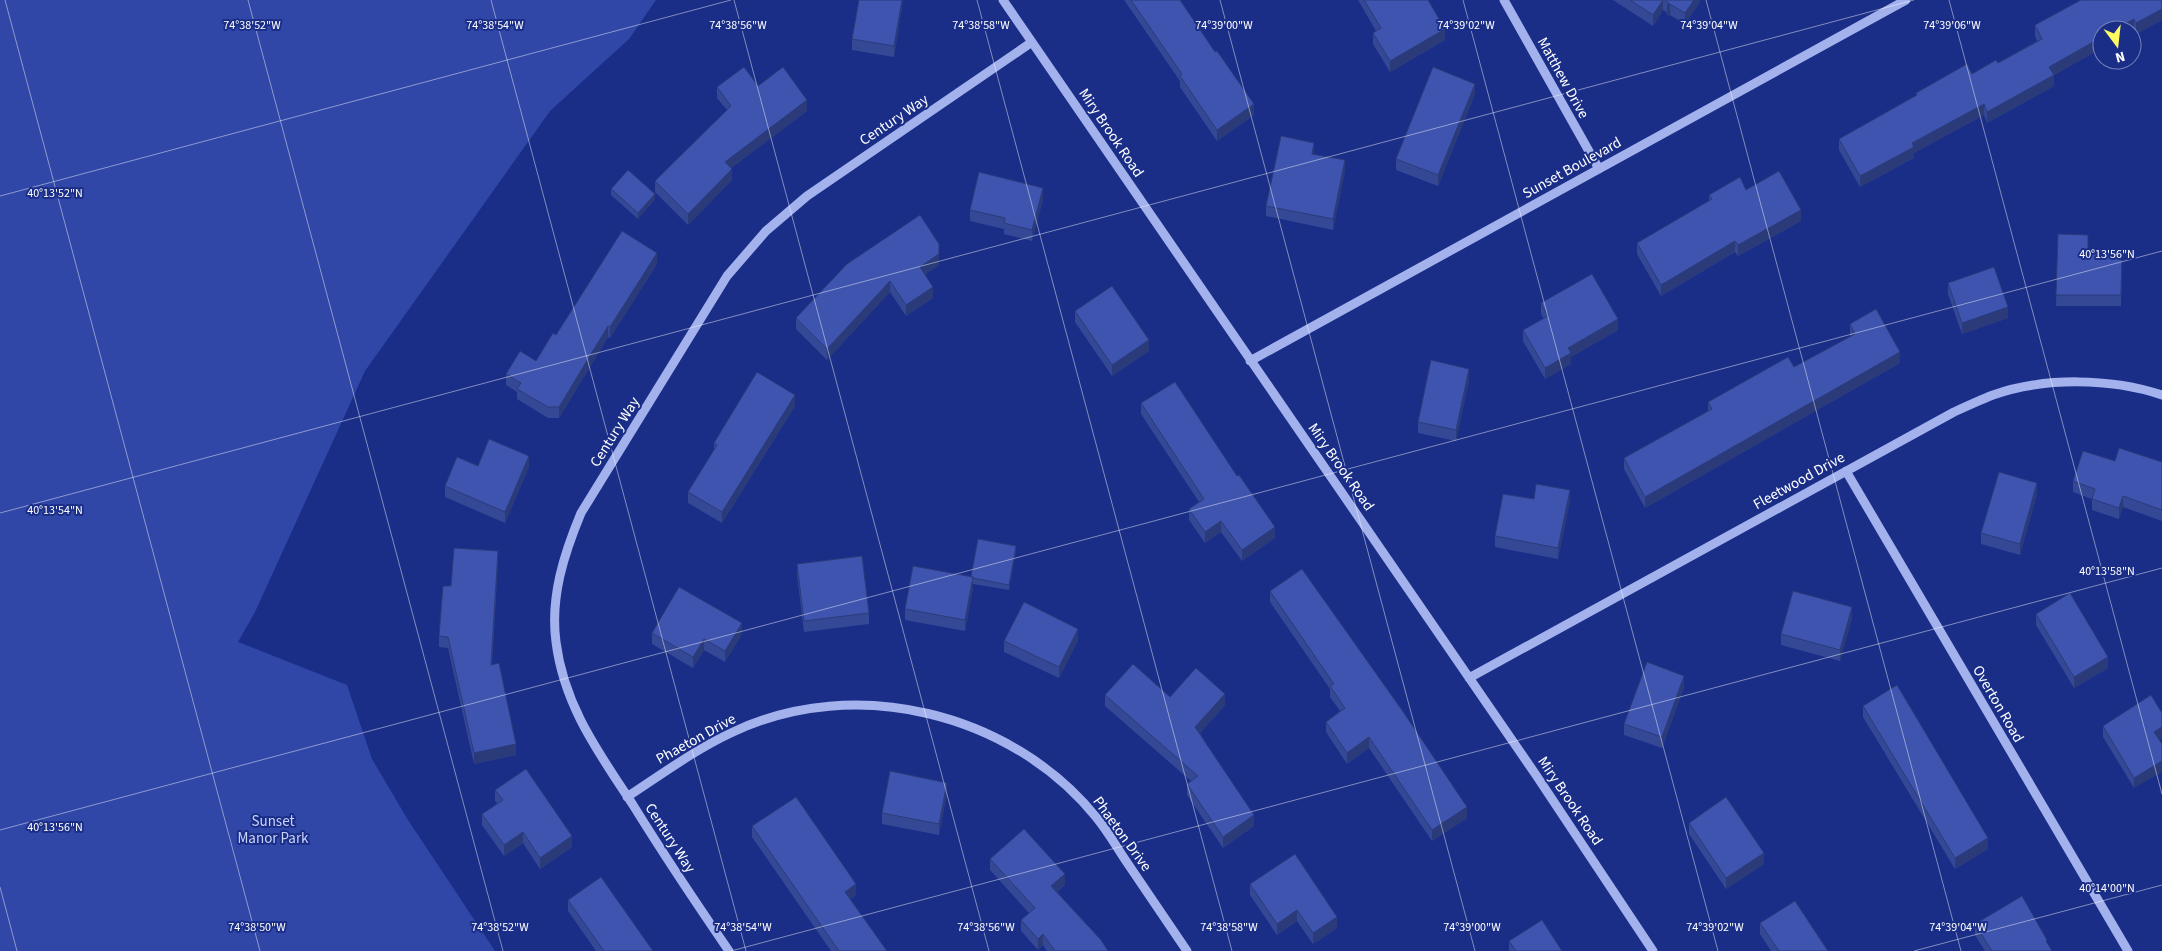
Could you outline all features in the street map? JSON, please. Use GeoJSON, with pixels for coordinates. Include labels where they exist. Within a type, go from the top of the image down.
{"type":"FeatureCollection","features":[{"type":"Feature","properties":{"kind":"street","name":"Miry Brook Road"},"geometry":{"type":"LineString","coordinates":[[1003,0],[1469,678],[1653,951]]}},
{"type":"Feature","properties":{"kind":"street","name":"Matthew Drive"},"geometry":{"type":"LineString","coordinates":[[1504,0],[1599,169]]}},
{"type":"Feature","properties":{"kind":"street","name":"Sunset Boulevard"},"geometry":{"type":"LineString","coordinates":[[1250,360],[1906,0]]}},
{"type":"Feature","properties":{"kind":"street","name":"Century Way"},"geometry":{"type":"LineString","coordinates":[[730,951],[678,876],[577,716],[563,679],[555,641],[556,595],[564,553],[581,513],[727,276],[766,231],[807,196],[1032,42]]}},
{"type":"Feature","properties":{"kind":"street","name":"Fleetwood Drive"},"geometry":{"type":"LineString","coordinates":[[1469,678],[1954,412],[1994,395],[2046,383],[2098,382],[2145,389],[2162,395]]}},
{"type":"Feature","properties":{"kind":"street","name":"Overton Road"},"geometry":{"type":"LineString","coordinates":[[1846,471],[2128,951]]}},
{"type":"Feature","properties":{"kind":"street","name":"Phaeton Drive"},"geometry":{"type":"LineString","coordinates":[[627,797],[693,754],[734,731],[780,715],[832,706],[880,705],[927,712],[978,728],[1025,753],[1063,782],[1096,817],[1187,951]]}},
{"type":"Feature","properties":{"kind":"green space","name":"Sunset Manor Park"},"geometry":{"type":"Polygon","coordinates":[[[0,0],[656,0],[629,39],[550,111],[365,371],[255,612],[238,642],[347,685],[372,759],[408,820],[495,951],[0,951],[0,0]]]}},
{"type":"Feature","properties":{"kind":"building"},"geometry":{"type":"Polygon","coordinates":[[[859,0],[902,0],[894,46],[852,39],[859,0]]]}},
{"type":"Feature","properties":{"kind":"building"},"geometry":{"type":"Polygon","coordinates":[[[1131,0],[1180,0],[1215,52],[1217,51],[1254,104],[1217,130],[1180,76],[1182,74],[1131,0]]]}},
{"type":"Feature","properties":{"kind":"building"},"geometry":{"type":"Polygon","coordinates":[[[1364,0],[1428,0],[1445,29],[1390,61],[1373,33],[1381,28],[1364,0]]]}},
{"type":"Feature","properties":{"kind":"building"},"geometry":{"type":"Polygon","coordinates":[[[1630,0],[1663,0],[1653,15],[1630,0]]]}},
{"type":"Feature","properties":{"kind":"building"},"geometry":{"type":"Polygon","coordinates":[[[1665,0],[1694,0],[1685,13],[1670,4],[1667,5],[1669,3],[1665,0]]]}},
{"type":"Feature","properties":{"kind":"building"},"geometry":{"type":"Polygon","coordinates":[[[2081,0],[2162,0],[2162,9],[2142,20],[2092,20],[2092,43],[2049,67],[2054,75],[1987,112],[1984,104],[1912,143],[1914,147],[1860,176],[1839,139],[1967,64],[1972,74],[1996,60],[1998,63],[2042,39],[2035,25],[2081,0]]]}},
{"type":"Feature","properties":{"kind":"building"},"geometry":{"type":"Polygon","coordinates":[[[744,67],[758,86],[783,67],[807,100],[725,162],[732,169],[688,214],[655,181],[731,106],[717,87],[744,67]]]}},
{"type":"Feature","properties":{"kind":"building"},"geometry":{"type":"Polygon","coordinates":[[[1433,67],[1475,84],[1438,175],[1396,159],[1433,67]]]}},
{"type":"Feature","properties":{"kind":"building"},"geometry":{"type":"Polygon","coordinates":[[[1281,136],[1314,143],[1312,154],[1345,160],[1333,219],[1266,206],[1281,136]]]}},
{"type":"Feature","properties":{"kind":"building"},"geometry":{"type":"Polygon","coordinates":[[[628,170],[655,194],[638,213],[611,189],[628,170]]]}},
{"type":"Feature","properties":{"kind":"building"},"geometry":{"type":"Polygon","coordinates":[[[1779,171],[1801,210],[1738,245],[1735,241],[1661,285],[1637,243],[1712,199],[1709,195],[1740,177],[1746,190],[1779,171]]]}},
{"type":"Feature","properties":{"kind":"building"},"geometry":{"type":"Polygon","coordinates":[[[979,172],[1043,188],[1032,230],[1004,223],[1005,218],[970,210],[979,172]]]}},
{"type":"Feature","properties":{"kind":"building"},"geometry":{"type":"Polygon","coordinates":[[[920,215],[939,244],[939,254],[920,267],[933,287],[906,305],[890,281],[827,349],[796,318],[847,264],[920,215]]]}},
{"type":"Feature","properties":{"kind":"building"},"geometry":{"type":"Polygon","coordinates":[[[622,231],[657,253],[610,327],[608,326],[559,407],[548,407],[517,389],[521,383],[506,374],[520,351],[536,361],[553,333],[556,335],[622,231]]]}},
{"type":"Feature","properties":{"kind":"building"},"geometry":{"type":"Polygon","coordinates":[[[2058,234],[2088,235],[2088,254],[2122,254],[2121,295],[2056,295],[2058,234]]]}},
{"type":"Feature","properties":{"kind":"building"},"geometry":{"type":"Polygon","coordinates":[[[1994,267],[2008,307],[1962,323],[1948,283],[1994,267]]]}},
{"type":"Feature","properties":{"kind":"building"},"geometry":{"type":"Polygon","coordinates":[[[1592,274],[1618,319],[1568,348],[1571,353],[1545,368],[1523,330],[1548,316],[1541,303],[1592,274]]]}},
{"type":"Feature","properties":{"kind":"building"},"geometry":{"type":"Polygon","coordinates":[[[1112,286],[1149,340],[1112,365],[1075,311],[1112,286]]]}},
{"type":"Feature","properties":{"kind":"building"},"geometry":{"type":"Polygon","coordinates":[[[1876,309],[1900,352],[1645,497],[1624,458],[1712,409],[1708,402],[1788,357],[1794,367],[1855,334],[1850,324],[1876,309]]]}},
{"type":"Feature","properties":{"kind":"building"},"geometry":{"type":"Polygon","coordinates":[[[1431,360],[1469,369],[1456,430],[1418,422],[1431,360]]]}},
{"type":"Feature","properties":{"kind":"building"},"geometry":{"type":"Polygon","coordinates":[[[757,372],[795,395],[722,512],[688,492],[717,445],[714,443],[757,372]]]}},
{"type":"Feature","properties":{"kind":"building"},"geometry":{"type":"Polygon","coordinates":[[[1175,382],[1237,476],[1239,475],[1275,527],[1242,550],[1221,521],[1205,532],[1189,509],[1204,499],[1141,403],[1175,382]]]}},
{"type":"Feature","properties":{"kind":"building"},"geometry":{"type":"Polygon","coordinates":[[[489,439],[529,456],[505,512],[445,486],[457,457],[478,466],[489,439]]]}},
{"type":"Feature","properties":{"kind":"building"},"geometry":{"type":"Polygon","coordinates":[[[2119,448],[2162,462],[2162,510],[2123,496],[2119,508],[2092,499],[2095,489],[2073,481],[2083,451],[2115,461],[2119,448]]]}},
{"type":"Feature","properties":{"kind":"building"},"geometry":{"type":"Polygon","coordinates":[[[1999,472],[2037,483],[2020,544],[1981,533],[1999,472]]]}},
{"type":"Feature","properties":{"kind":"building"},"geometry":{"type":"Polygon","coordinates":[[[1536,484],[1570,490],[1558,548],[1495,536],[1503,494],[1534,499],[1536,484]]]}},
{"type":"Feature","properties":{"kind":"building"},"geometry":{"type":"Polygon","coordinates":[[[978,539],[1016,546],[1009,585],[971,576],[978,539]]]}},
{"type":"Feature","properties":{"kind":"building"},"geometry":{"type":"Polygon","coordinates":[[[454,548],[498,551],[491,665],[499,663],[516,744],[474,753],[448,637],[439,636],[443,586],[451,586],[454,548]]]}},
{"type":"Feature","properties":{"kind":"building"},"geometry":{"type":"Polygon","coordinates":[[[862,556],[869,613],[804,621],[797,564],[862,556]]]}},
{"type":"Feature","properties":{"kind":"building"},"geometry":{"type":"Polygon","coordinates":[[[913,566],[973,577],[965,620],[905,609],[913,566]]]}},
{"type":"Feature","properties":{"kind":"building"},"geometry":{"type":"Polygon","coordinates":[[[1302,569],[1404,713],[1467,807],[1432,830],[1369,737],[1347,753],[1326,722],[1345,708],[1330,686],[1334,684],[1270,591],[1302,569]]]}},
{"type":"Feature","properties":{"kind":"building"},"geometry":{"type":"Polygon","coordinates":[[[679,587],[742,623],[725,651],[704,639],[693,657],[652,633],[679,587]]]}},
{"type":"Feature","properties":{"kind":"building"},"geometry":{"type":"Polygon","coordinates":[[[1793,591],[1852,607],[1840,650],[1781,634],[1793,591]]]}},
{"type":"Feature","properties":{"kind":"building"},"geometry":{"type":"Polygon","coordinates":[[[2070,593],[2108,657],[2074,677],[2036,614],[2070,593]]]}},
{"type":"Feature","properties":{"kind":"building"},"geometry":{"type":"Polygon","coordinates":[[[1024,602],[1078,629],[1059,667],[1004,641],[1024,602]]]}},
{"type":"Feature","properties":{"kind":"building"},"geometry":{"type":"Polygon","coordinates":[[[1647,662],[1684,676],[1662,737],[1624,724],[1647,662]]]}},
{"type":"Feature","properties":{"kind":"building"},"geometry":{"type":"Polygon","coordinates":[[[1133,664],[1170,697],[1196,668],[1225,694],[1195,727],[1254,815],[1223,837],[1187,784],[1198,776],[1105,695],[1133,664]]]}},
{"type":"Feature","properties":{"kind":"building"},"geometry":{"type":"Polygon","coordinates":[[[1897,685],[1988,838],[1955,858],[1863,706],[1897,685]]]}},
{"type":"Feature","properties":{"kind":"building"},"geometry":{"type":"Polygon","coordinates":[[[2151,695],[2162,713],[2162,727],[2154,732],[2162,744],[2162,761],[2134,778],[2103,726],[2151,695]]]}},
{"type":"Feature","properties":{"kind":"building"},"geometry":{"type":"Polygon","coordinates":[[[526,769],[572,836],[540,858],[523,832],[504,845],[482,814],[503,800],[495,790],[526,769]]]}},
{"type":"Feature","properties":{"kind":"building"},"geometry":{"type":"Polygon","coordinates":[[[890,771],[947,783],[939,824],[882,813],[890,771]]]}},
{"type":"Feature","properties":{"kind":"building"},"geometry":{"type":"Polygon","coordinates":[[[796,797],[856,884],[845,892],[887,951],[839,951],[752,826],[796,797]]]}},
{"type":"Feature","properties":{"kind":"building"},"geometry":{"type":"Polygon","coordinates":[[[1726,797],[1764,853],[1726,878],[1689,823],[1726,797]]]}},
{"type":"Feature","properties":{"kind":"building"},"geometry":{"type":"Polygon","coordinates":[[[1024,829],[1065,874],[1051,886],[1101,940],[1108,951],[1055,951],[1043,934],[1038,939],[1021,920],[1035,908],[990,859],[1024,829]]]}},
{"type":"Feature","properties":{"kind":"building"},"geometry":{"type":"Polygon","coordinates":[[[1295,854],[1337,917],[1313,933],[1297,910],[1277,924],[1250,884],[1295,854]]]}},
{"type":"Feature","properties":{"kind":"building"},"geometry":{"type":"Polygon","coordinates":[[[601,877],[653,951],[604,951],[568,900],[601,877]]]}},
{"type":"Feature","properties":{"kind":"building"},"geometry":{"type":"Polygon","coordinates":[[[2022,896],[2052,951],[1992,951],[1975,924],[2022,896]]]}},
{"type":"Feature","properties":{"kind":"building"},"geometry":{"type":"Polygon","coordinates":[[[1795,901],[1828,951],[1779,951],[1760,923],[1795,901]]]}},
{"type":"Feature","properties":{"kind":"building"},"geometry":{"type":"Polygon","coordinates":[[[1542,920],[1562,951],[1516,951],[1509,941],[1542,920]]]}}]}
